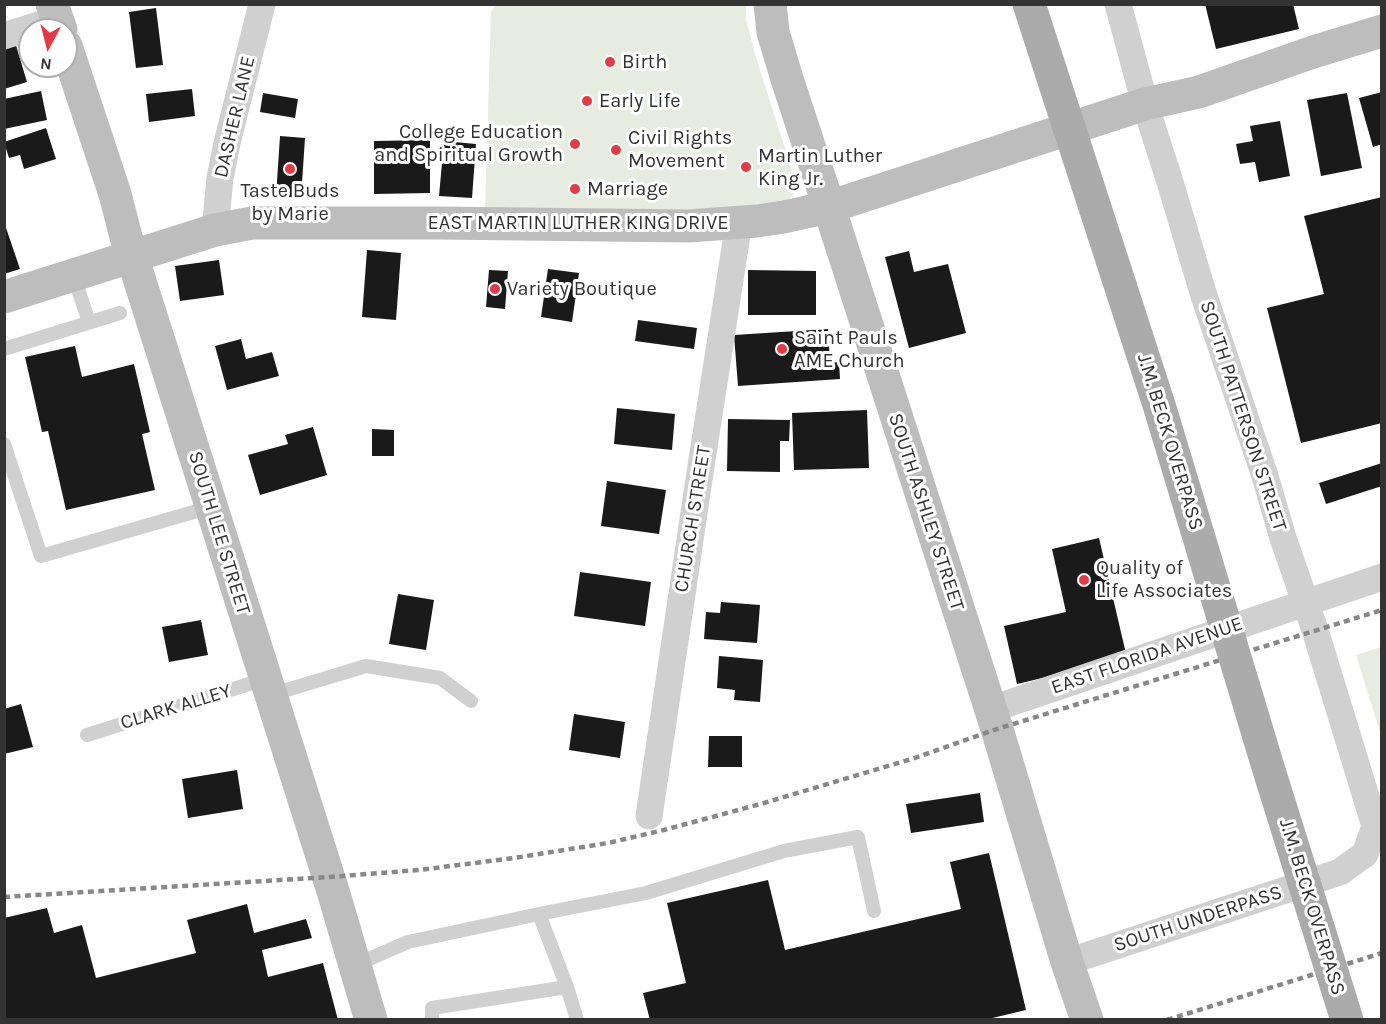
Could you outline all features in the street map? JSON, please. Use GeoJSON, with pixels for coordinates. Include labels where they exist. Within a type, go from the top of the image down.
{"type":"FeatureCollection","features":[{"type":"Feature","properties":{"kind":"main road","name":"J.M. BECK OVERPASS"},"geometry":{"type":"LineString","coordinates":[[1029,4],[1160,408],[1347,1020]]}},
{"type":"Feature","properties":{"kind":"street","name":"DASHER LANE"},"geometry":{"type":"LineString","coordinates":[[215,230],[226,143],[262,4]]}},
{"type":"Feature","properties":{"kind":"street","name":"SOUTH ASHLEY STREET"},"geometry":{"type":"LineString","coordinates":[[770,4],[775,42],[997,729],[1067,963],[1087,1020]]}},
{"type":"Feature","properties":{"kind":"street","name":"SOUTH PATTERSON STREET"},"geometry":{"type":"LineString","coordinates":[[1118,4],[1145,105],[1204,296],[1265,476],[1375,826]]}},
{"type":"Feature","properties":{"kind":"street","name":"EAST MARTIN LUTHER KING DRIVE"},"geometry":{"type":"LineString","coordinates":[[4,297],[215,230],[252,224],[438,223],[688,226],[784,217],[829,207],[1145,105],[1199,92],[1313,52],[1382,31]]}},
{"type":"Feature","properties":{"kind":"street","name":"SOUTH LEE STREET"},"geometry":{"type":"LineString","coordinates":[[77,78],[333,891],[371,1020]]}},
{"type":"Feature","properties":{"kind":"street","name":"CHURCH STREET"},"geometry":{"type":"LineString","coordinates":[[649,816],[739,222]]}},
{"type":"Feature","properties":{"kind":"street","name":"EAST FLORIDA AVENUE"},"geometry":{"type":"LineString","coordinates":[[989,710],[1382,577]]}},
{"type":"Feature","properties":{"kind":"street","name":"SOUTH UNDERPASS"},"geometry":{"type":"LineString","coordinates":[[1067,963],[1340,873],[1365,854],[1375,826]]}},
{"type":"Feature","properties":{"kind":"lane"},"geometry":{"type":"LineString","coordinates":[[73,274],[89,322]]}},
{"type":"Feature","properties":{"kind":"lane"},"geometry":{"type":"LineString","coordinates":[[4,349],[120,313]]}},
{"type":"Feature","properties":{"kind":"lane"},"geometry":{"type":"LineString","coordinates":[[4,444],[41,556],[211,507]]}},
{"type":"Feature","properties":{"kind":"lane","name":"CLARK ALLEY"},"geometry":{"type":"LineString","coordinates":[[87,735],[268,687],[366,666],[440,678],[471,700]]}},
{"type":"Feature","properties":{"kind":"lane"},"geometry":{"type":"LineString","coordinates":[[355,965],[408,942],[646,892],[784,851],[858,837],[874,911]]}},
{"type":"Feature","properties":{"kind":"lane"},"geometry":{"type":"LineString","coordinates":[[539,914],[577,1020]]}},
{"type":"Feature","properties":{"kind":"lane"},"geometry":{"type":"LineString","coordinates":[[432,1020],[432,1008],[567,987]]}},
{"type":"Feature","properties":{"kind":"shaded area"},"geometry":{"type":"Polygon","coordinates":[[[496,5],[746,5],[746,19],[755,54],[795,180],[796,188],[792,196],[788,201],[704,211],[485,211],[491,12],[496,5]]]}},
{"type":"Feature","properties":{"kind":"shaded area"},"geometry":{"type":"Polygon","coordinates":[[[1382,647],[1381,735],[1356,655],[1382,647]]]}},
{"type":"Feature","properties":{"kind":"building"},"geometry":{"type":"Polygon","coordinates":[[[1205,4],[1293,4],[1299,29],[1216,49],[1205,4]]]}},
{"type":"Feature","properties":{"kind":"building"},"geometry":{"type":"Polygon","coordinates":[[[156,8],[163,65],[136,68],[129,12],[156,8]]]}},
{"type":"Feature","properties":{"kind":"building"},"geometry":{"type":"Polygon","coordinates":[[[15,42],[18,52],[18,78],[26,78],[27,82],[4,89],[4,45],[15,42]]]}},
{"type":"Feature","properties":{"kind":"building"},"geometry":{"type":"Polygon","coordinates":[[[192,89],[195,116],[149,122],[146,94],[192,89]]]}},
{"type":"Feature","properties":{"kind":"building"},"geometry":{"type":"Polygon","coordinates":[[[41,91],[47,120],[4,129],[4,99],[41,91]]]}},
{"type":"Feature","properties":{"kind":"building"},"geometry":{"type":"Polygon","coordinates":[[[1382,92],[1382,144],[1373,147],[1359,98],[1382,92]]]}},
{"type":"Feature","properties":{"kind":"building"},"geometry":{"type":"Polygon","coordinates":[[[263,93],[298,99],[295,118],[260,112],[263,93]]]}},
{"type":"Feature","properties":{"kind":"building"},"geometry":{"type":"Polygon","coordinates":[[[1347,93],[1362,168],[1321,176],[1307,100],[1347,93]]]}},
{"type":"Feature","properties":{"kind":"building"},"geometry":{"type":"Polygon","coordinates":[[[1280,121],[1290,176],[1259,182],[1255,162],[1240,164],[1236,144],[1253,141],[1250,126],[1280,121]]]}},
{"type":"Feature","properties":{"kind":"building"},"geometry":{"type":"Polygon","coordinates":[[[46,128],[56,159],[24,169],[20,155],[9,158],[4,142],[46,128]]]}},
{"type":"Feature","properties":{"kind":"building"},"geometry":{"type":"Polygon","coordinates":[[[280,136],[305,138],[301,198],[276,196],[280,136]]]}},
{"type":"Feature","properties":{"kind":"building"},"geometry":{"type":"Polygon","coordinates":[[[430,140],[430,193],[374,194],[374,141],[430,140]]]}},
{"type":"Feature","properties":{"kind":"building"},"geometry":{"type":"Polygon","coordinates":[[[444,141],[476,144],[472,198],[439,196],[444,141]]]}},
{"type":"Feature","properties":{"kind":"building"},"geometry":{"type":"Polygon","coordinates":[[[1382,197],[1382,423],[1301,443],[1267,308],[1324,294],[1304,216],[1382,197]]]}},
{"type":"Feature","properties":{"kind":"building"},"geometry":{"type":"Polygon","coordinates":[[[4,222],[20,269],[4,274],[4,222]]]}},
{"type":"Feature","properties":{"kind":"building"},"geometry":{"type":"Polygon","coordinates":[[[367,250],[401,253],[396,320],[362,317],[367,250]]]}},
{"type":"Feature","properties":{"kind":"building"},"geometry":{"type":"Polygon","coordinates":[[[909,251],[914,272],[948,264],[966,333],[909,348],[885,257],[909,251]]]}},
{"type":"Feature","properties":{"kind":"building"},"geometry":{"type":"Polygon","coordinates":[[[219,260],[224,295],[180,301],[175,266],[219,260]]]}},
{"type":"Feature","properties":{"kind":"building"},"geometry":{"type":"Polygon","coordinates":[[[548,269],[579,273],[572,322],[541,317],[548,269]]]}},
{"type":"Feature","properties":{"kind":"building"},"geometry":{"type":"Polygon","coordinates":[[[489,270],[508,271],[505,309],[486,307],[489,270]]]}},
{"type":"Feature","properties":{"kind":"building"},"geometry":{"type":"Polygon","coordinates":[[[748,270],[816,271],[816,315],[748,315],[748,270]]]}},
{"type":"Feature","properties":{"kind":"building"},"geometry":{"type":"Polygon","coordinates":[[[638,320],[697,328],[694,349],[635,341],[638,320]]]}},
{"type":"Feature","properties":{"kind":"building","name":"Saint Pauls AME Church"},"geometry":{"type":"Polygon","coordinates":[[[828,329],[830,363],[839,362],[840,379],[738,386],[734,335],[828,329]]]}},
{"type":"Feature","properties":{"kind":"building"},"geometry":{"type":"Polygon","coordinates":[[[241,339],[246,359],[272,352],[279,376],[227,390],[215,346],[241,339]]]}},
{"type":"Feature","properties":{"kind":"building"},"geometry":{"type":"Polygon","coordinates":[[[75,346],[82,377],[134,364],[150,432],[142,434],[155,490],[66,510],[48,431],[42,432],[25,357],[75,346]]]}},
{"type":"Feature","properties":{"kind":"building"},"geometry":{"type":"Polygon","coordinates":[[[617,408],[675,414],[672,450],[614,444],[617,408]]]}},
{"type":"Feature","properties":{"kind":"building"},"geometry":{"type":"Polygon","coordinates":[[[867,410],[869,468],[794,470],[792,413],[867,410]]]}},
{"type":"Feature","properties":{"kind":"building"},"geometry":{"type":"Polygon","coordinates":[[[728,419],[790,420],[789,441],[780,441],[780,472],[727,471],[728,419]]]}},
{"type":"Feature","properties":{"kind":"building"},"geometry":{"type":"Polygon","coordinates":[[[313,427],[327,475],[260,495],[248,455],[288,444],[285,435],[313,427]]]}},
{"type":"Feature","properties":{"kind":"building"},"geometry":{"type":"Polygon","coordinates":[[[372,429],[394,430],[394,456],[372,456],[372,429]]]}},
{"type":"Feature","properties":{"kind":"building"},"geometry":{"type":"Polygon","coordinates":[[[1382,463],[1382,486],[1326,504],[1319,483],[1382,463]]]}},
{"type":"Feature","properties":{"kind":"building"},"geometry":{"type":"Polygon","coordinates":[[[607,481],[666,490],[659,534],[601,526],[607,481]]]}},
{"type":"Feature","properties":{"kind":"building","name":"Quality of Life Associates"},"geometry":{"type":"Polygon","coordinates":[[[1099,538],[1127,658],[1017,684],[1004,626],[1066,612],[1052,549],[1099,538]]]}},
{"type":"Feature","properties":{"kind":"building"},"geometry":{"type":"Polygon","coordinates":[[[580,572],[651,582],[645,626],[574,616],[580,572]]]}},
{"type":"Feature","properties":{"kind":"building"},"geometry":{"type":"Polygon","coordinates":[[[398,594],[434,600],[426,650],[389,644],[398,594]]]}},
{"type":"Feature","properties":{"kind":"building"},"geometry":{"type":"Polygon","coordinates":[[[721,602],[760,605],[757,643],[704,639],[706,612],[720,613],[721,602]]]}},
{"type":"Feature","properties":{"kind":"building"},"geometry":{"type":"Polygon","coordinates":[[[201,620],[208,655],[169,662],[162,627],[201,620]]]}},
{"type":"Feature","properties":{"kind":"building"},"geometry":{"type":"Polygon","coordinates":[[[719,656],[763,660],[760,702],[734,700],[735,690],[717,688],[719,656]]]}},
{"type":"Feature","properties":{"kind":"building"},"geometry":{"type":"Polygon","coordinates":[[[21,704],[33,747],[4,754],[4,709],[21,704]]]}},
{"type":"Feature","properties":{"kind":"building"},"geometry":{"type":"Polygon","coordinates":[[[574,714],[625,722],[620,758],[569,750],[574,714]]]}},
{"type":"Feature","properties":{"kind":"building"},"geometry":{"type":"Polygon","coordinates":[[[709,736],[742,736],[742,767],[708,767],[709,736]]]}},
{"type":"Feature","properties":{"kind":"building"},"geometry":{"type":"Polygon","coordinates":[[[237,770],[243,809],[188,818],[182,779],[237,770]]]}},
{"type":"Feature","properties":{"kind":"building"},"geometry":{"type":"Polygon","coordinates":[[[980,793],[984,822],[911,833],[906,804],[980,793]]]}},
{"type":"Feature","properties":{"kind":"building"},"geometry":{"type":"Polygon","coordinates":[[[989,853],[1026,1010],[984,1020],[650,1020],[643,993],[686,983],[667,903],[768,880],[785,950],[961,909],[950,862],[989,853]]]}},
{"type":"Feature","properties":{"kind":"building"},"geometry":{"type":"Polygon","coordinates":[[[247,904],[254,933],[306,919],[312,938],[262,950],[268,977],[323,963],[338,1020],[4,1020],[4,918],[47,908],[54,933],[82,925],[96,978],[196,953],[187,920],[247,904]]]}},
{"type":"Feature","properties":{"kind":"railway"},"geometry":{"type":"LineString","coordinates":[[4,897],[419,870],[608,843],[764,803],[915,758],[997,729],[1382,610]]}},
{"type":"Feature","properties":{"kind":"railway"},"geometry":{"type":"LineString","coordinates":[[1167,1020],[1382,953]]}},
{"type":"Feature","properties":{"kind":"place","name":"Birth"},"geometry":{"type":"Point","coordinates":[610,62]}},
{"type":"Feature","properties":{"kind":"place","name":"Early Life"},"geometry":{"type":"Point","coordinates":[587,101]}},
{"type":"Feature","properties":{"kind":"place","name":"College Education and Spiritual Growth"},"geometry":{"type":"Point","coordinates":[575,144]}},
{"type":"Feature","properties":{"kind":"place","name":"Civil Rights Movement"},"geometry":{"type":"Point","coordinates":[616,150]}},
{"type":"Feature","properties":{"kind":"place","name":"Martin Luther King Jr."},"geometry":{"type":"Point","coordinates":[746,167]}},
{"type":"Feature","properties":{"kind":"place","name":"Taste Buds by Marie"},"geometry":{"type":"Point","coordinates":[290,169]}},
{"type":"Feature","properties":{"kind":"place","name":"Marriage"},"geometry":{"type":"Point","coordinates":[575,189]}},
{"type":"Feature","properties":{"kind":"place","name":"Variety Boutique"},"geometry":{"type":"Point","coordinates":[495,289]}},
{"type":"Feature","properties":{"kind":"place","name":"Saint Pauls AME Church"},"geometry":{"type":"Point","coordinates":[782,349]}},
{"type":"Feature","properties":{"kind":"place","name":"Quality of Life Associates"},"geometry":{"type":"Point","coordinates":[1084,580]}}]}
